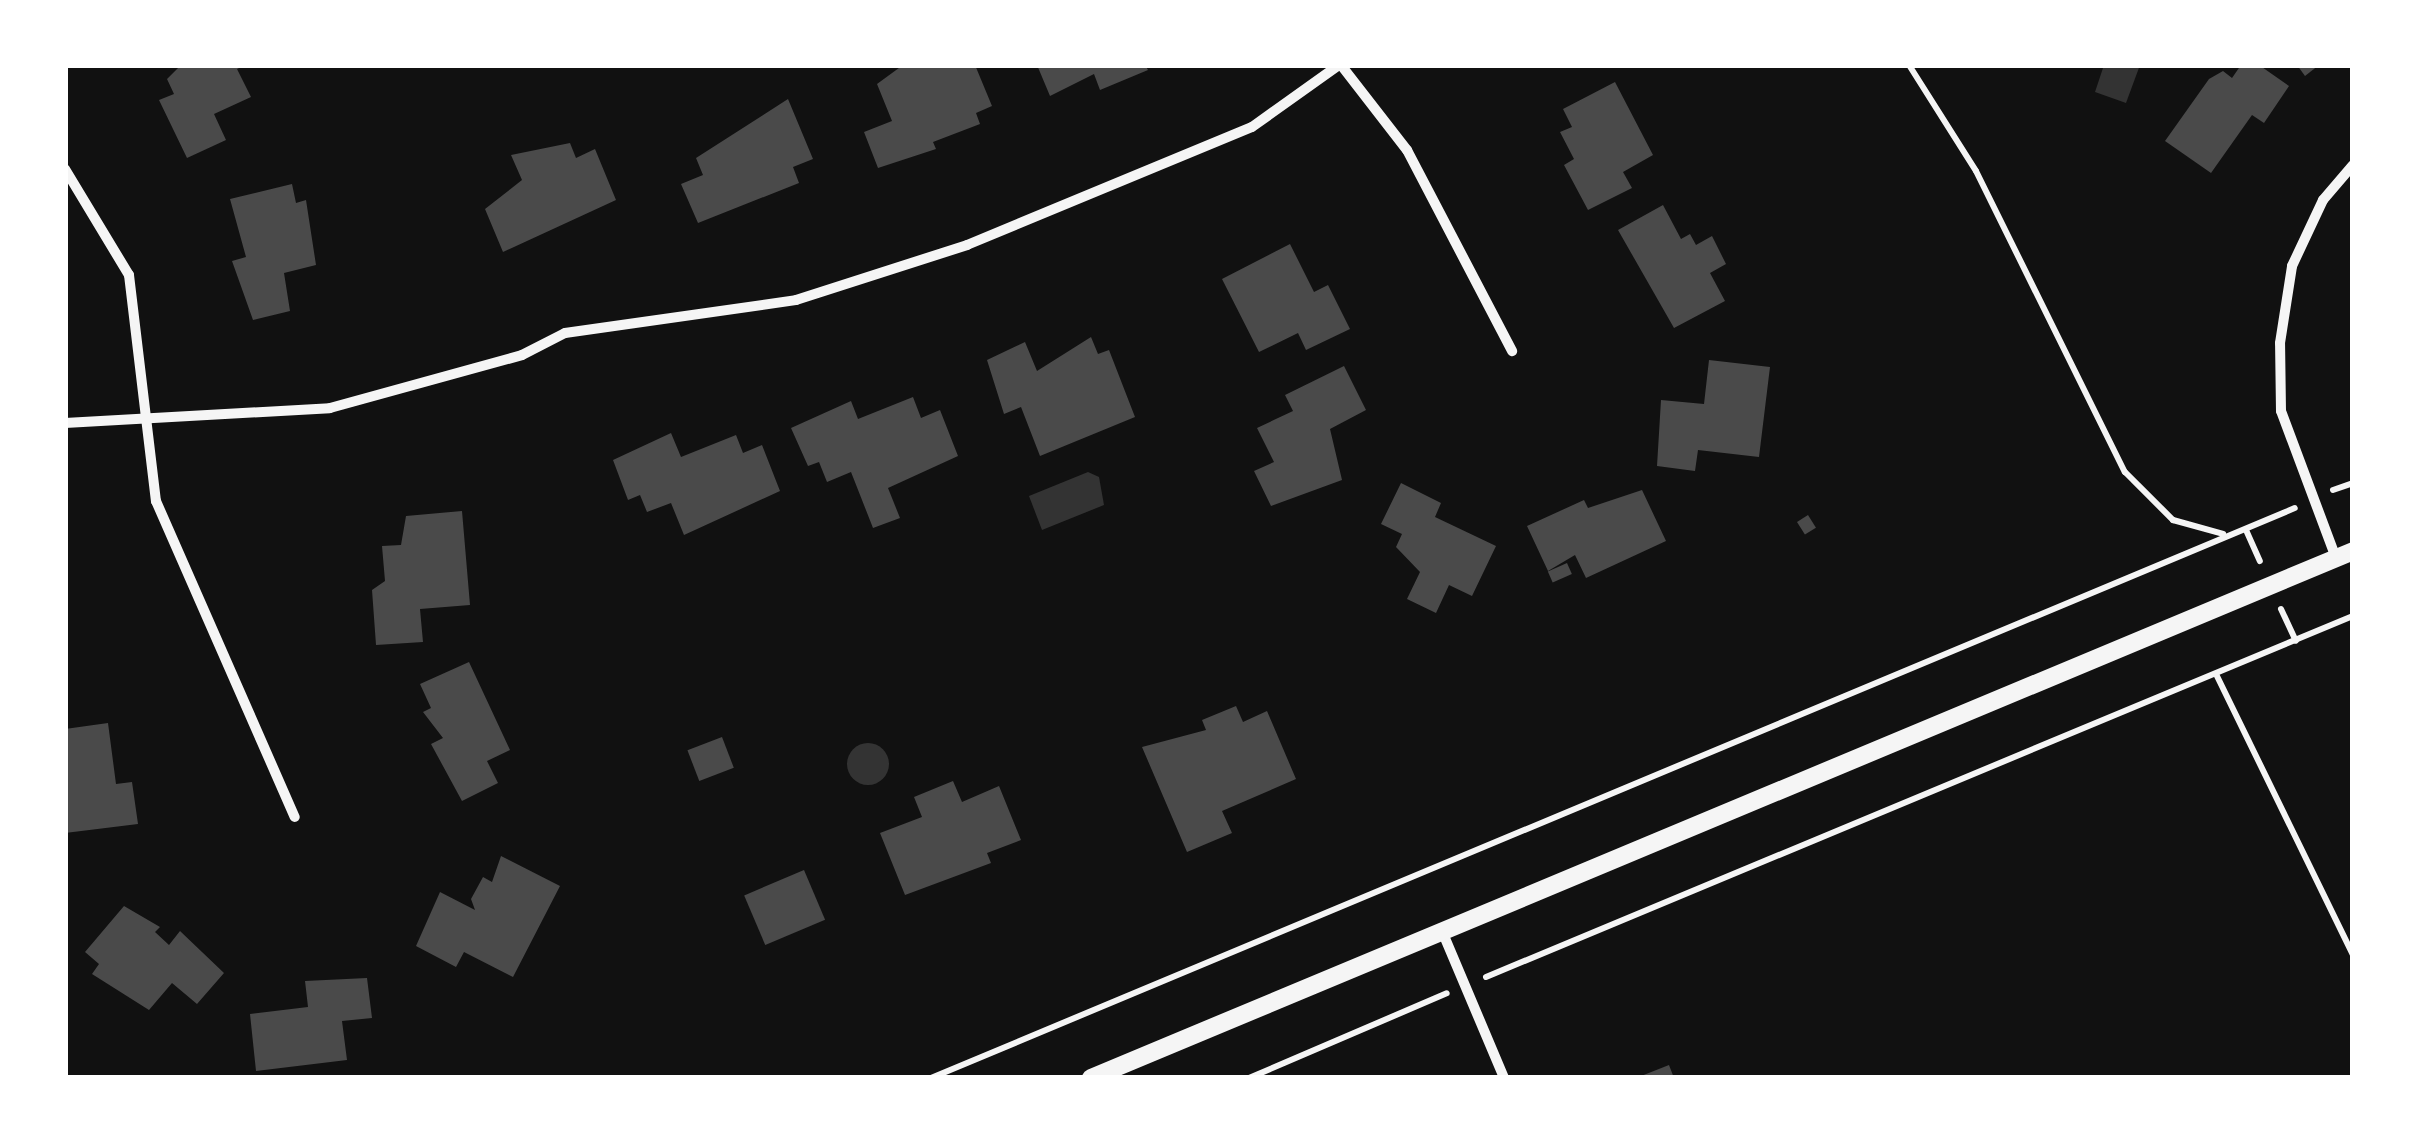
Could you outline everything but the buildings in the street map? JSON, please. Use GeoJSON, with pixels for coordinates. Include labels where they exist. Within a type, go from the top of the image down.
{"type":"FeatureCollection","features":[{"type":"Feature","properties":{"kind":"street"},"geometry":{"type":"LineString","coordinates":[[65,423],[148,414],[330,408],[522,355],[565,333],[707,316],[883,275],[1252,127],[1340,65],[1407,150],[1512,351]]}},
{"type":"Feature","properties":{"kind":"street"},"geometry":{"type":"LineString","coordinates":[[1091,1078],[2344,555],[2312,498],[2281,411],[2280,343],[2292,266],[2323,200],[2353,165]]}},
{"type":"Feature","properties":{"kind":"street"},"geometry":{"type":"LineString","coordinates":[[65,169],[129,275],[156,501],[295,817]]}},
{"type":"Feature","properties":{"kind":"street"},"geometry":{"type":"LineString","coordinates":[[1442,931],[1504,1078]]}},
{"type":"Feature","properties":{"kind":"path"},"geometry":{"type":"LineString","coordinates":[[1909,65],[1976,170],[2125,472],[2173,520],[2224,534]]}},
{"type":"Feature","properties":{"kind":"path"},"geometry":{"type":"LineString","coordinates":[[931,1078],[2353,483]]}},
{"type":"Feature","properties":{"kind":"path"},"geometry":{"type":"LineString","coordinates":[[1249,1078],[2353,616]]}},
{"type":"Feature","properties":{"kind":"path"},"geometry":{"type":"LineString","coordinates":[[2216,674],[2353,956]]}},
{"type":"Feature","properties":{"kind":"shaded area"},"geometry":{"type":"Polygon","coordinates":[[[2104,65],[2140,65],[2126,103],[2095,92],[2104,65]]]}},
{"type":"Feature","properties":{"kind":"shaded area"},"geometry":{"type":"Polygon","coordinates":[[[1088,472],[1099,477],[1104,505],[1042,530],[1029,496],[1088,472]]]}},
{"type":"Feature","properties":{"kind":"shaded area"},"geometry":{"type":"Polygon","coordinates":[[[868,743],[883,749],[889,764],[883,779],[868,785],[853,779],[847,764],[853,749],[868,743]]]}}]}
